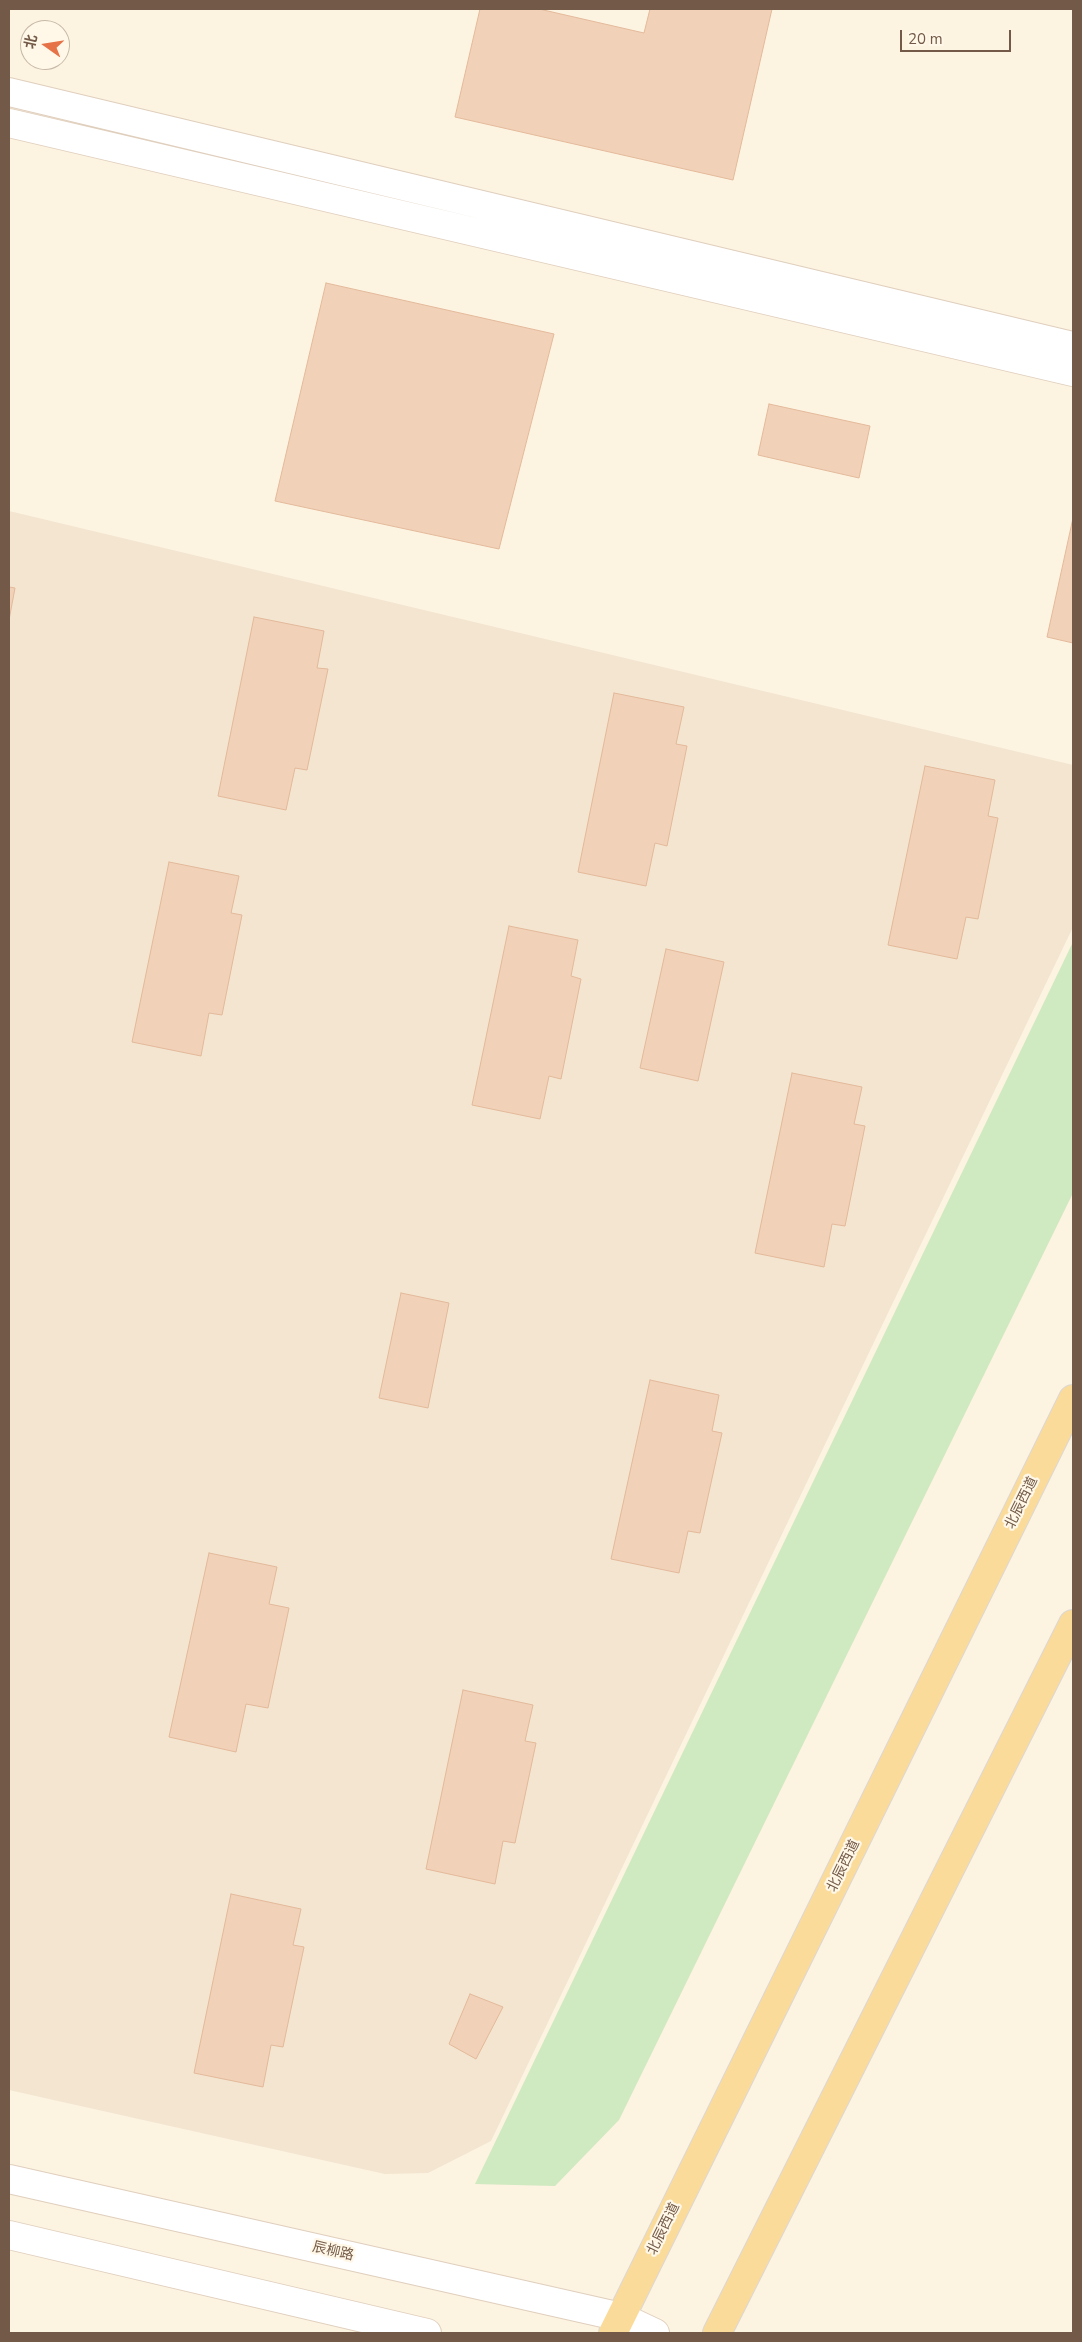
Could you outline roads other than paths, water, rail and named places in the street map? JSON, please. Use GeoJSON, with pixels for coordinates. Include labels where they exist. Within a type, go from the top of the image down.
{"type":"FeatureCollection","features":[{"type":"Feature","properties":{"kind":"main road","name":"北辰西道"},"geometry":{"type":"LineString","coordinates":[[617,2325],[1073,1399]]}},
{"type":"Feature","properties":{"kind":"main road"},"geometry":{"type":"LineString","coordinates":[[717,2333],[1073,1624]]}},
{"type":"Feature","properties":{"kind":"street"},"geometry":{"type":"LineString","coordinates":[[9,92],[1073,346]]}},
{"type":"Feature","properties":{"kind":"street"},"geometry":{"type":"LineString","coordinates":[[9,123],[1073,372]]}},
{"type":"Feature","properties":{"kind":"street","name":"辰柳路"},"geometry":{"type":"LineString","coordinates":[[9,2179],[655,2333]]}},
{"type":"Feature","properties":{"kind":"street"},"geometry":{"type":"LineString","coordinates":[[9,2235],[427,2333]]}}]}
